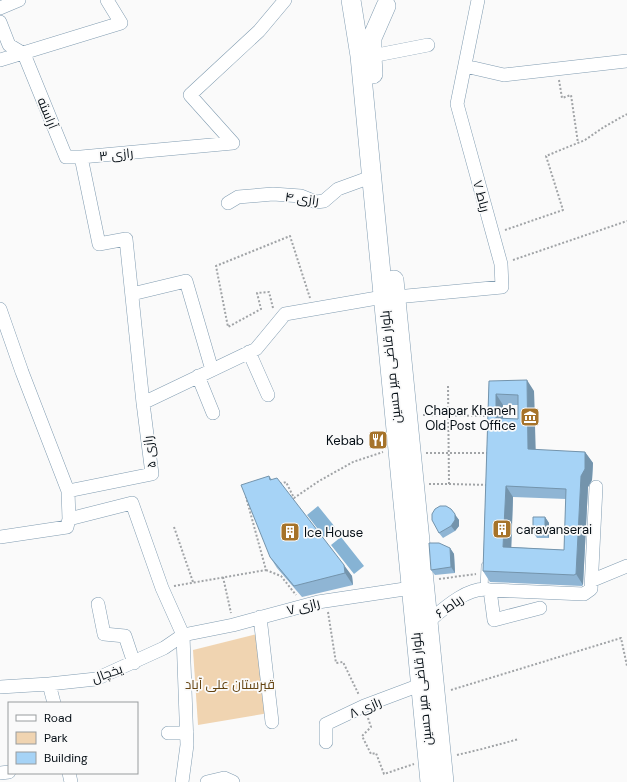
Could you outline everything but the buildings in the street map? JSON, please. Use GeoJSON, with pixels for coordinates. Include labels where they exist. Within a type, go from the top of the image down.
{"type":"FeatureCollection","features":[{"type":"Feature","properties":{"kind":"main road"},"geometry":{"type":"LineString","coordinates":[[352,0],[359,7],[373,11],[388,3]]}},
{"type":"Feature","properties":{"kind":"main road","name":"بلوار قاضی میر حسین"},"geometry":{"type":"LineString","coordinates":[[352,0],[360,56],[372,177],[390,297],[424,584],[428,622],[428,690]]}},
{"type":"Feature","properties":{"kind":"main road","name":"بلوار قاضی میر حسین"},"geometry":{"type":"LineString","coordinates":[[388,3],[372,38],[372,56],[382,174],[398,448],[424,584],[428,690],[435,758],[444,782]]}},
{"type":"Feature","properties":{"kind":"main road","name":"بلوار قاضی میر حسین"},"geometry":{"type":"LineString","coordinates":[[430,782],[435,758]]}},
{"type":"Feature","properties":{"kind":"street"},"geometry":{"type":"LineString","coordinates":[[0,8],[19,0]]}},
{"type":"Feature","properties":{"kind":"street"},"geometry":{"type":"LineString","coordinates":[[0,60],[24,54],[121,23],[108,0]]}},
{"type":"Feature","properties":{"kind":"street","name":"رازی ۳"},"geometry":{"type":"LineString","coordinates":[[143,403],[126,238],[99,244],[82,157],[233,143],[190,95],[259,31],[285,0]]}},
{"type":"Feature","properties":{"kind":"street","name":"رباط ۷"},"geometry":{"type":"LineString","coordinates":[[390,297],[502,287],[501,264],[458,104],[478,0]]}},
{"type":"Feature","properties":{"kind":"street"},"geometry":{"type":"LineString","coordinates":[[0,22],[9,45],[24,54]]}},
{"type":"Feature","properties":{"kind":"street"},"geometry":{"type":"LineString","coordinates":[[372,56],[428,45]]}},
{"type":"Feature","properties":{"kind":"street","name":"آراسته"},"geometry":{"type":"LineString","coordinates":[[24,54],[66,157],[82,157]]}},
{"type":"Feature","properties":{"kind":"street"},"geometry":{"type":"LineString","coordinates":[[465,66],[504,74],[627,60]]}},
{"type":"Feature","properties":{"kind":"street","name":"رازی ۴"},"geometry":{"type":"LineString","coordinates":[[228,203],[238,197],[273,194],[301,196],[316,202],[320,202],[324,201],[338,189],[372,177]]}},
{"type":"Feature","properties":{"kind":"street"},"geometry":{"type":"LineString","coordinates":[[132,294],[186,281],[212,370]]}},
{"type":"Feature","properties":{"kind":"street"},"geometry":{"type":"LineString","coordinates":[[143,403],[256,349],[285,314],[390,297]]}},
{"type":"Feature","properties":{"kind":"street"},"geometry":{"type":"LineString","coordinates":[[0,309],[22,372],[68,491],[69,519],[67,527],[0,537]]}},
{"type":"Feature","properties":{"kind":"street"},"geometry":{"type":"LineString","coordinates":[[249,352],[268,395]]}},
{"type":"Feature","properties":{"kind":"street"},"geometry":{"type":"LineString","coordinates":[[198,376],[213,413]]}},
{"type":"Feature","properties":{"kind":"street","name":"رازی ۵"},"geometry":{"type":"LineString","coordinates":[[68,491],[152,474],[143,403]]}},
{"type":"Feature","properties":{"kind":"street"},"geometry":{"type":"LineString","coordinates":[[596,487],[593,580],[627,566]]}},
{"type":"Feature","properties":{"kind":"street"},"geometry":{"type":"LineString","coordinates":[[69,519],[132,503],[162,588],[183,635],[187,745],[182,782]]}},
{"type":"Feature","properties":{"kind":"street","name":"رباط ۶"},"geometry":{"type":"LineString","coordinates":[[428,622],[465,594],[487,590],[584,594],[592,589],[593,580]]}},
{"type":"Feature","properties":{"kind":"street","name":"رازی ۷"},"geometry":{"type":"LineString","coordinates":[[183,635],[233,625],[327,601],[424,584]]}},
{"type":"Feature","properties":{"kind":"street"},"geometry":{"type":"LineString","coordinates":[[487,590],[494,620],[540,608]]}},
{"type":"Feature","properties":{"kind":"street"},"geometry":{"type":"LineString","coordinates":[[98,604],[104,634],[125,636],[134,663]]}},
{"type":"Feature","properties":{"kind":"street"},"geometry":{"type":"LineString","coordinates":[[260,617],[272,722]]}},
{"type":"Feature","properties":{"kind":"street","name":"یخچال"},"geometry":{"type":"LineString","coordinates":[[0,687],[96,679],[134,663],[164,648],[183,635]]}},
{"type":"Feature","properties":{"kind":"street"},"geometry":{"type":"LineString","coordinates":[[49,684],[54,702]]}},
{"type":"Feature","properties":{"kind":"street","name":"رازی ۸"},"geometry":{"type":"LineString","coordinates":[[326,742],[326,724],[364,706],[428,690]]}},
{"type":"Feature","properties":{"kind":"street"},"geometry":{"type":"LineString","coordinates":[[168,733],[187,733]]}},
{"type":"Feature","properties":{"kind":"street"},"geometry":{"type":"LineString","coordinates":[[207,782],[224,778],[233,782]]}},
{"type":"Feature","properties":{"kind":"lane"},"geometry":{"type":"LineString","coordinates":[[486,559],[487,590]]}},
{"type":"Feature","properties":{"kind":"path"},"geometry":{"type":"LineString","coordinates":[[558,68],[562,98],[571,95],[578,143]]}},
{"type":"Feature","properties":{"kind":"path"},"geometry":{"type":"LineString","coordinates":[[492,235],[563,210],[546,156],[585,140],[604,126],[627,114]]}},
{"type":"Feature","properties":{"kind":"path"},"geometry":{"type":"LineString","coordinates":[[501,264],[627,221]]}},
{"type":"Feature","properties":{"kind":"path"},"geometry":{"type":"LineString","coordinates":[[277,324],[269,292],[258,293],[261,309],[228,327],[216,266],[290,236],[313,309]]}},
{"type":"Feature","properties":{"kind":"path"},"geometry":{"type":"LineString","coordinates":[[448,385],[449,484]]}},
{"type":"Feature","properties":{"kind":"path"},"geometry":{"type":"LineString","coordinates":[[418,415],[490,416]]}},
{"type":"Feature","properties":{"kind":"path"},"geometry":{"type":"LineString","coordinates":[[279,484],[286,482],[294,498],[319,481],[353,462],[398,448]]}},
{"type":"Feature","properties":{"kind":"path"},"geometry":{"type":"LineString","coordinates":[[422,452],[491,453]]}},
{"type":"Feature","properties":{"kind":"path"},"geometry":{"type":"LineString","coordinates":[[425,484],[490,485]]}},
{"type":"Feature","properties":{"kind":"path"},"geometry":{"type":"LineString","coordinates":[[245,495],[266,570]]}},
{"type":"Feature","properties":{"kind":"path"},"geometry":{"type":"LineString","coordinates":[[174,527],[193,582]]}},
{"type":"Feature","properties":{"kind":"path"},"geometry":{"type":"LineString","coordinates":[[162,588],[266,570],[281,576],[304,606]]}},
{"type":"Feature","properties":{"kind":"path"},"geometry":{"type":"LineString","coordinates":[[424,584],[478,573]]}},
{"type":"Feature","properties":{"kind":"path"},"geometry":{"type":"LineString","coordinates":[[223,577],[233,625]]}},
{"type":"Feature","properties":{"kind":"path"},"geometry":{"type":"LineString","coordinates":[[327,601],[336,663],[343,662],[364,706],[371,727],[362,736],[371,754],[376,753],[384,774],[435,758],[482,749],[518,739]]}},
{"type":"Feature","properties":{"kind":"path"},"geometry":{"type":"LineString","coordinates":[[428,690],[621,638],[627,666]]}},
{"type":"Feature","properties":{"kind":"green space","name":"قبرستان علی آباد"},"geometry":{"type":"Polygon","coordinates":[[[257,634],[269,713],[198,725],[193,650],[257,634]]]}},
{"type":"Feature","properties":{"kind":"water"},"geometry":{"type":"Polygon","coordinates":[[[318,506],[335,527],[324,537],[307,515],[318,506]]]}},
{"type":"Feature","properties":{"kind":"water"},"geometry":{"type":"Polygon","coordinates":[[[341,537],[364,566],[354,574],[331,545],[341,537]]]}},
{"type":"Feature","properties":{"kind":"place","name":"Chapar Khaneh Old Post Office"},"geometry":{"type":"Point","coordinates":[530,417]}},
{"type":"Feature","properties":{"kind":"place","name":"Kebab"},"geometry":{"type":"Point","coordinates":[378,440]}},
{"type":"Feature","properties":{"kind":"place","name":"caravanserai"},"geometry":{"type":"Point","coordinates":[502,529]}},
{"type":"Feature","properties":{"kind":"place","name":"Ice House"},"geometry":{"type":"Point","coordinates":[290,532]}}]}
